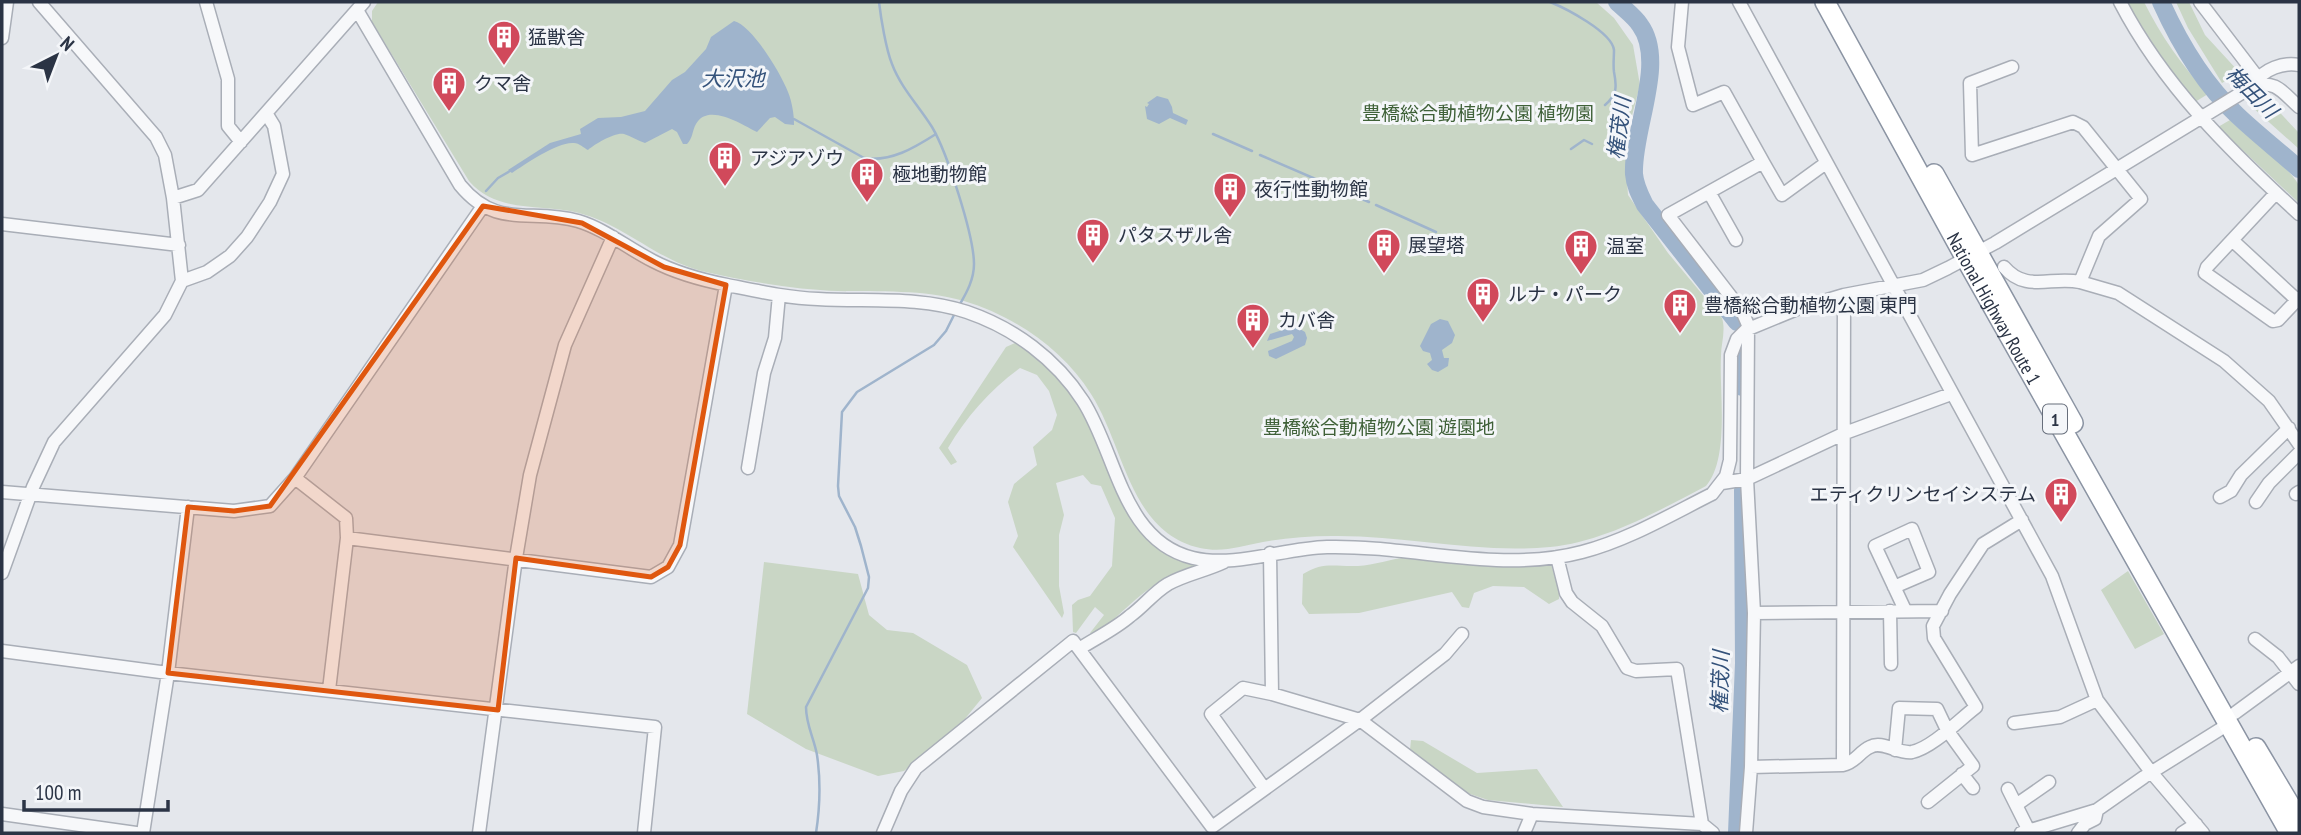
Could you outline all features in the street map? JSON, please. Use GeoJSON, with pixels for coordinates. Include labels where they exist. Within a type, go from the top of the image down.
{"type":"FeatureCollection","features":[{"type":"Feature","properties":{"kind":"highway","name":"National Highway Route 1"},"geometry":{"type":"LineString","coordinates":[[1825,2],[1972,256],[2231,719],[2290,833]]}},
{"type":"Feature","properties":{"kind":"highway","name":"National Highway Route 1"},"geometry":{"type":"LineString","coordinates":[[1838,2],[1972,256]]}},
{"type":"Feature","properties":{"kind":"highway","name":"National Highway Route 1"},"geometry":{"type":"LineString","coordinates":[[2231,719],[2299,820]]}},
{"type":"Feature","properties":{"kind":"street"},"geometry":{"type":"LineString","coordinates":[[2,38],[7,2]]}},
{"type":"Feature","properties":{"kind":"street"},"geometry":{"type":"LineString","coordinates":[[2,573],[30,496],[54,442],[165,315],[181,281],[173,198],[165,155],[156,136],[39,2]]}},
{"type":"Feature","properties":{"kind":"street"},"geometry":{"type":"LineString","coordinates":[[206,2],[228,79],[228,126],[241,142]]}},
{"type":"Feature","properties":{"kind":"street"},"geometry":{"type":"LineString","coordinates":[[1681,2],[1678,47],[1693,104],[1724,92],[1782,195],[1826,163]]}},
{"type":"Feature","properties":{"kind":"street"},"geometry":{"type":"LineString","coordinates":[[1739,2],[2052,576],[2097,700],[2151,772],[2199,829],[2182,833]]}},
{"type":"Feature","properties":{"kind":"street"},"geometry":{"type":"LineString","coordinates":[[2120,2],[2151,57],[2223,142],[2299,214]]}},
{"type":"Feature","properties":{"kind":"street"},"geometry":{"type":"LineString","coordinates":[[2200,2],[2256,82],[2277,87],[2299,107]]}},
{"type":"Feature","properties":{"kind":"street"},"geometry":{"type":"LineString","coordinates":[[173,198],[198,190],[360,6],[456,178],[468,194],[483,206],[505,214],[569,219],[596,228],[676,272],[726,285],[815,299],[931,303],[972,314],[1012,333],[1051,362],[1081,398],[1097,426],[1131,507],[1150,534],[1166,547],[1191,557],[1227,560],[1309,547],[1343,547],[1509,560],[1557,557],[1582,552],[1629,535],[1712,494],[1722,483],[1730,460],[1731,355],[1737,339],[1748,329],[1797,309],[1844,295],[1923,280],[1972,256],[2203,116],[2279,65],[2294,65]]}},
{"type":"Feature","properties":{"kind":"street"},"geometry":{"type":"LineString","coordinates":[[2277,87],[2281,75],[2294,65]]}},
{"type":"Feature","properties":{"kind":"street"},"geometry":{"type":"LineString","coordinates":[[2012,67],[1970,83],[1972,155],[2073,122],[2083,127],[2141,199],[2099,236],[2080,282]]}},
{"type":"Feature","properties":{"kind":"street"},"geometry":{"type":"LineString","coordinates":[[181,281],[206,272],[230,256],[247,237],[270,202],[283,174],[274,126],[266,113]]}},
{"type":"Feature","properties":{"kind":"street"},"geometry":{"type":"LineString","coordinates":[[1746,833],[1751,767],[1754,613],[1747,479],[1748,329],[1742,311],[1668,215],[1763,162]]}},
{"type":"Feature","properties":{"kind":"street"},"geometry":{"type":"LineString","coordinates":[[1709,192],[1736,240]]}},
{"type":"Feature","properties":{"kind":"street"},"geometry":{"type":"LineString","coordinates":[[2232,240],[2298,299],[2278,320],[2273,321],[2207,276],[2205,269],[2232,240],[2276,193]]}},
{"type":"Feature","properties":{"kind":"street"},"geometry":{"type":"LineString","coordinates":[[2,492],[234,511],[270,506],[295,478],[483,206]]}},
{"type":"Feature","properties":{"kind":"street"},"geometry":{"type":"LineString","coordinates":[[2,224],[179,245]]}},
{"type":"Feature","properties":{"kind":"street"},"geometry":{"type":"LineString","coordinates":[[480,833],[516,558],[530,475],[565,345],[613,237]]}},
{"type":"Feature","properties":{"kind":"street"},"geometry":{"type":"LineString","coordinates":[[2004,267],[2015,278],[2027,283],[2059,279],[2118,293],[2224,361],[2269,401],[2299,444]]}},
{"type":"Feature","properties":{"kind":"street"},"geometry":{"type":"LineString","coordinates":[[347,538],[652,577],[668,567],[680,545],[726,285]]}},
{"type":"Feature","properties":{"kind":"street"},"geometry":{"type":"LineString","coordinates":[[748,468],[764,373],[775,338],[779,295]]}},
{"type":"Feature","properties":{"kind":"street"},"geometry":{"type":"LineString","coordinates":[[1843,765],[1844,295]]}},
{"type":"Feature","properties":{"kind":"street"},"geometry":{"type":"LineString","coordinates":[[1722,483],[1747,479],[1845,433],[1951,394]]}},
{"type":"Feature","properties":{"kind":"street"},"geometry":{"type":"LineString","coordinates":[[2220,497],[2231,491],[2241,475],[2289,428]]}},
{"type":"Feature","properties":{"kind":"street"},"geometry":{"type":"LineString","coordinates":[[2256,502],[2269,483],[2299,453]]}},
{"type":"Feature","properties":{"kind":"street"},"geometry":{"type":"LineString","coordinates":[[295,478],[346,518],[347,538],[329,690]]}},
{"type":"Feature","properties":{"kind":"street"},"geometry":{"type":"LineString","coordinates":[[142,833],[168,673],[188,508]]}},
{"type":"Feature","properties":{"kind":"street"},"geometry":{"type":"LineString","coordinates":[[1751,767],[1843,765],[1852,763],[1870,746],[1881,745],[1909,753],[1923,749],[1976,707],[1934,638],[1933,626],[1983,544],[2022,520]]}},
{"type":"Feature","properties":{"kind":"street"},"geometry":{"type":"LineString","coordinates":[[1894,587],[1929,572],[1912,529],[1875,545],[1894,587],[1905,610]]}},
{"type":"Feature","properties":{"kind":"street"},"geometry":{"type":"LineString","coordinates":[[1270,554],[1272,694]]}},
{"type":"Feature","properties":{"kind":"street"},"geometry":{"type":"LineString","coordinates":[[1557,557],[1569,598],[1602,626],[1627,668],[1636,671],[1677,668],[1702,824]]}},
{"type":"Feature","properties":{"kind":"street"},"geometry":{"type":"LineString","coordinates":[[1079,649],[1131,616],[1153,594],[1186,575],[1209,569],[1227,560]]}},
{"type":"Feature","properties":{"kind":"street"},"geometry":{"type":"LineString","coordinates":[[1890,611],[1891,664]]}},
{"type":"Feature","properties":{"kind":"street"},"geometry":{"type":"LineString","coordinates":[[1754,613],[1942,611]]}},
{"type":"Feature","properties":{"kind":"street"},"geometry":{"type":"LineString","coordinates":[[883,833],[901,791],[916,768],[1073,641],[1207,830],[1360,720],[1445,654],[1462,634]]}},
{"type":"Feature","properties":{"kind":"street"},"geometry":{"type":"LineString","coordinates":[[2255,639],[2294,670],[2299,684]]}},
{"type":"Feature","properties":{"kind":"street"},"geometry":{"type":"LineString","coordinates":[[2,651],[168,673],[655,727],[644,833]]}},
{"type":"Feature","properties":{"kind":"street"},"geometry":{"type":"LineString","coordinates":[[2078,833],[2085,824],[2151,772],[2231,719],[2294,670]]}},
{"type":"Feature","properties":{"kind":"street"},"geometry":{"type":"LineString","coordinates":[[1264,788],[1210,713],[1243,688],[1360,720],[1467,801],[1483,807],[1532,814],[1702,824],[1713,833]]}},
{"type":"Feature","properties":{"kind":"street"},"geometry":{"type":"LineString","coordinates":[[2014,723],[2060,717],[2097,700]]}},
{"type":"Feature","properties":{"kind":"street"},"geometry":{"type":"LineString","coordinates":[[1895,750],[1899,708],[1937,709],[1947,730],[1973,766],[1928,802]]}},
{"type":"Feature","properties":{"kind":"street"},"geometry":{"type":"LineString","coordinates":[[1962,774],[1973,788]]}},
{"type":"Feature","properties":{"kind":"street"},"geometry":{"type":"LineString","coordinates":[[2016,805],[2049,782]]}},
{"type":"Feature","properties":{"kind":"street"},"geometry":{"type":"LineString","coordinates":[[2008,789],[2025,832],[2096,815]]}},
{"type":"Feature","properties":{"kind":"street"},"geometry":{"type":"LineString","coordinates":[[2,814],[136,833]]}},
{"type":"Feature","properties":{"kind":"street"},"geometry":{"type":"LineString","coordinates":[[1524,833],[1532,814]]}},
{"type":"Feature","properties":{"kind":"street"},"geometry":{"type":"LineString","coordinates":[[2091,833],[2096,815]]}},
{"type":"Feature","properties":{"kind":"highlighted area"},"geometry":{"type":"Polygon","coordinates":[[[483,206],[582,223],[664,267],[726,285],[680,545],[668,567],[651,577],[516,558],[498,710],[168,673],[188,507],[234,511],[270,506],[483,206]]]}},
{"type":"Feature","properties":{"kind":"green space"},"geometry":{"type":"Polygon","coordinates":[[[378,2],[1596,2],[1614,18],[1633,45],[1640,85],[1629,127],[1626,166],[1628,195],[1668,253],[1722,318],[1721,442],[1713,474],[1706,486],[1630,524],[1590,539],[1550,547],[1495,548],[1332,536],[1280,539],[1224,549],[1200,548],[1176,539],[1158,525],[1143,506],[1103,415],[1080,378],[1036,336],[983,307],[933,295],[806,289],[706,272],[673,260],[596,219],[565,210],[506,203],[480,191],[469,181],[372,22],[372,11],[378,2]]]}},
{"type":"Feature","properties":{"kind":"green space"},"geometry":{"type":"Polygon","coordinates":[[[2127,2],[2144,2],[2189,73],[2208,94],[2195,102],[2157,52],[2127,2]]]}},
{"type":"Feature","properties":{"kind":"green space"},"geometry":{"type":"Polygon","coordinates":[[[2176,2],[2189,2],[2205,35],[2240,73],[2222,83],[2188,28],[2176,2]]]}},
{"type":"Feature","properties":{"kind":"green space"},"geometry":{"type":"Polygon","coordinates":[[[2263,98],[2299,133],[2299,149],[2251,106],[2263,98]]]}},
{"type":"Feature","properties":{"kind":"green space"},"geometry":{"type":"Polygon","coordinates":[[[2230,120],[2294,178],[2299,186],[2299,203],[2218,127],[2230,120]]]}},
{"type":"Feature","properties":{"kind":"green space"},"geometry":{"type":"Polygon","coordinates":[[[1015,343],[1036,356],[1058,377],[1078,404],[1117,466],[1161,550],[1197,565],[1154,585],[1096,636],[1090,633],[1104,615],[1095,607],[1076,633],[1073,632],[1072,605],[1090,596],[1112,566],[1115,518],[1101,486],[1091,484],[1083,475],[1056,483],[1064,515],[1059,535],[1059,586],[1064,613],[1062,618],[1013,547],[1018,536],[1008,502],[1014,484],[1037,465],[1033,447],[1052,430],[1057,415],[1049,391],[1037,375],[1020,368],[980,404],[948,448],[957,462],[951,465],[939,448],[1006,347],[1015,343]]]}},
{"type":"Feature","properties":{"kind":"green space"},"geometry":{"type":"Polygon","coordinates":[[[1408,557],[1496,566],[1543,562],[1551,564],[1559,599],[1549,604],[1524,587],[1493,586],[1474,593],[1469,608],[1462,607],[1452,592],[1359,613],[1309,614],[1302,604],[1303,574],[1310,570],[1324,566],[1364,565],[1408,557]]]}},
{"type":"Feature","properties":{"kind":"green space"},"geometry":{"type":"Polygon","coordinates":[[[764,562],[858,574],[869,615],[887,630],[913,633],[967,665],[982,698],[964,720],[904,771],[878,776],[806,749],[747,714],[764,562]]]}},
{"type":"Feature","properties":{"kind":"green space"},"geometry":{"type":"Polygon","coordinates":[[[2128,571],[2164,634],[2135,649],[2101,590],[2128,571]]]}},
{"type":"Feature","properties":{"kind":"green space"},"geometry":{"type":"Polygon","coordinates":[[[1411,740],[1423,741],[1477,773],[1537,769],[1563,807],[1488,800],[1464,792],[1410,750],[1411,740]]]}},
{"type":"Feature","properties":{"kind":"water","name":"大沢池"},"geometry":{"type":"Polygon","coordinates":[[[734,21],[741,24],[757,40],[779,74],[791,100],[794,125],[785,124],[775,117],[770,118],[757,132],[726,117],[709,115],[696,124],[687,144],[683,144],[677,132],[672,129],[645,143],[620,134],[605,139],[588,150],[576,143],[568,143],[542,154],[512,173],[508,170],[550,143],[581,134],[580,129],[598,118],[621,117],[645,111],[672,80],[685,72],[706,49],[711,37],[734,21]]]}},
{"type":"Feature","properties":{"kind":"water"},"geometry":{"type":"Polygon","coordinates":[[[1157,96],[1168,99],[1173,113],[1188,120],[1186,125],[1170,118],[1159,124],[1147,119],[1145,106],[1157,96]]]}},
{"type":"Feature","properties":{"kind":"water"},"geometry":{"type":"Polygon","coordinates":[[[1440,319],[1448,321],[1455,335],[1452,343],[1442,350],[1444,358],[1449,358],[1448,366],[1438,372],[1427,364],[1432,360],[1430,353],[1423,351],[1420,346],[1431,324],[1440,319]]]}},
{"type":"Feature","properties":{"kind":"water"},"geometry":{"type":"Polygon","coordinates":[[[1295,326],[1305,332],[1305,345],[1276,359],[1269,356],[1268,351],[1292,341],[1294,337],[1292,334],[1267,341],[1270,334],[1295,326]]]}},
{"type":"Feature","properties":{"kind":"waterway"},"geometry":{"type":"LineString","coordinates":[[879,2],[892,64],[938,139],[965,215],[974,270],[960,304]]}},
{"type":"Feature","properties":{"kind":"waterway"},"geometry":{"type":"LineString","coordinates":[[1550,2],[1597,28],[1611,43],[1614,50],[1616,86],[1612,98],[1605,105]]}},
{"type":"Feature","properties":{"kind":"waterway","name":"権茂川"},"geometry":{"type":"LineString","coordinates":[[1617,2],[1640,25],[1647,40],[1650,58],[1635,156],[1635,182],[1645,205],[1737,322]]}},
{"type":"Feature","properties":{"kind":"waterway","name":"梅田川"},"geometry":{"type":"LineString","coordinates":[[2161,2],[2185,47],[2214,90],[2245,122],[2299,169]]}},
{"type":"Feature","properties":{"kind":"waterway"},"geometry":{"type":"LineString","coordinates":[[794,119],[864,158],[893,156],[936,134]]}},
{"type":"Feature","properties":{"kind":"waterway"},"geometry":{"type":"LineString","coordinates":[[1213,134],[1252,151]]}},
{"type":"Feature","properties":{"kind":"waterway"},"geometry":{"type":"LineString","coordinates":[[1571,149],[1584,140],[1592,144]]}},
{"type":"Feature","properties":{"kind":"waterway"},"geometry":{"type":"LineString","coordinates":[[1260,155],[1369,202]]}},
{"type":"Feature","properties":{"kind":"waterway"},"geometry":{"type":"LineString","coordinates":[[486,191],[498,178],[510,171]]}},
{"type":"Feature","properties":{"kind":"waterway"},"geometry":{"type":"LineString","coordinates":[[1376,205],[1436,232]]}},
{"type":"Feature","properties":{"kind":"waterway"},"geometry":{"type":"LineString","coordinates":[[816,833],[819,775],[806,707],[868,588],[869,577],[855,527],[839,496],[842,412],[857,392],[934,345],[946,331],[955,313]]}},
{"type":"Feature","properties":{"kind":"waterway","name":"権茂川"},"geometry":{"type":"LineString","coordinates":[[1742,356],[1742,387]]}},
{"type":"Feature","properties":{"kind":"waterway","name":"権茂川"},"geometry":{"type":"LineString","coordinates":[[1737,833],[1744,663],[1743,490]]}},
{"type":"Feature","properties":{"kind":"place","name":"猛獣舎"},"geometry":{"type":"Point","coordinates":[504,67]}},
{"type":"Feature","properties":{"kind":"place","name":"クマ舎"},"geometry":{"type":"Point","coordinates":[449,113]}},
{"type":"Feature","properties":{"kind":"place","name":"アジアゾウ"},"geometry":{"type":"Point","coordinates":[725,188]}},
{"type":"Feature","properties":{"kind":"place","name":"極地動物館"},"geometry":{"type":"Point","coordinates":[867,204]}},
{"type":"Feature","properties":{"kind":"place","name":"夜行性動物館"},"geometry":{"type":"Point","coordinates":[1230,219]}},
{"type":"Feature","properties":{"kind":"place","name":"パタスザル舎"},"geometry":{"type":"Point","coordinates":[1093,265]}},
{"type":"Feature","properties":{"kind":"place","name":"展望塔"},"geometry":{"type":"Point","coordinates":[1384,275]}},
{"type":"Feature","properties":{"kind":"place","name":"温室"},"geometry":{"type":"Point","coordinates":[1581,276]}},
{"type":"Feature","properties":{"kind":"place","name":"ルナ・パーク"},"geometry":{"type":"Point","coordinates":[1483,324]}},
{"type":"Feature","properties":{"kind":"place","name":"豊橋総合動植物公園 東門"},"geometry":{"type":"Point","coordinates":[1680,335]}},
{"type":"Feature","properties":{"kind":"place","name":"カバ舎"},"geometry":{"type":"Point","coordinates":[1253,350]}},
{"type":"Feature","properties":{"kind":"place","name":"エティクリンセイシステム"},"geometry":{"type":"Point","coordinates":[2061,524]}},
{"type":"Feature","properties":{"kind":"park label","name":"豊橋総合動植物公園 植物園"},"geometry":{"type":"Point","coordinates":[1478,113]}},
{"type":"Feature","properties":{"kind":"park label","name":"豊橋総合動植物公園 遊園地"},"geometry":{"type":"Point","coordinates":[1379,427]}}]}
